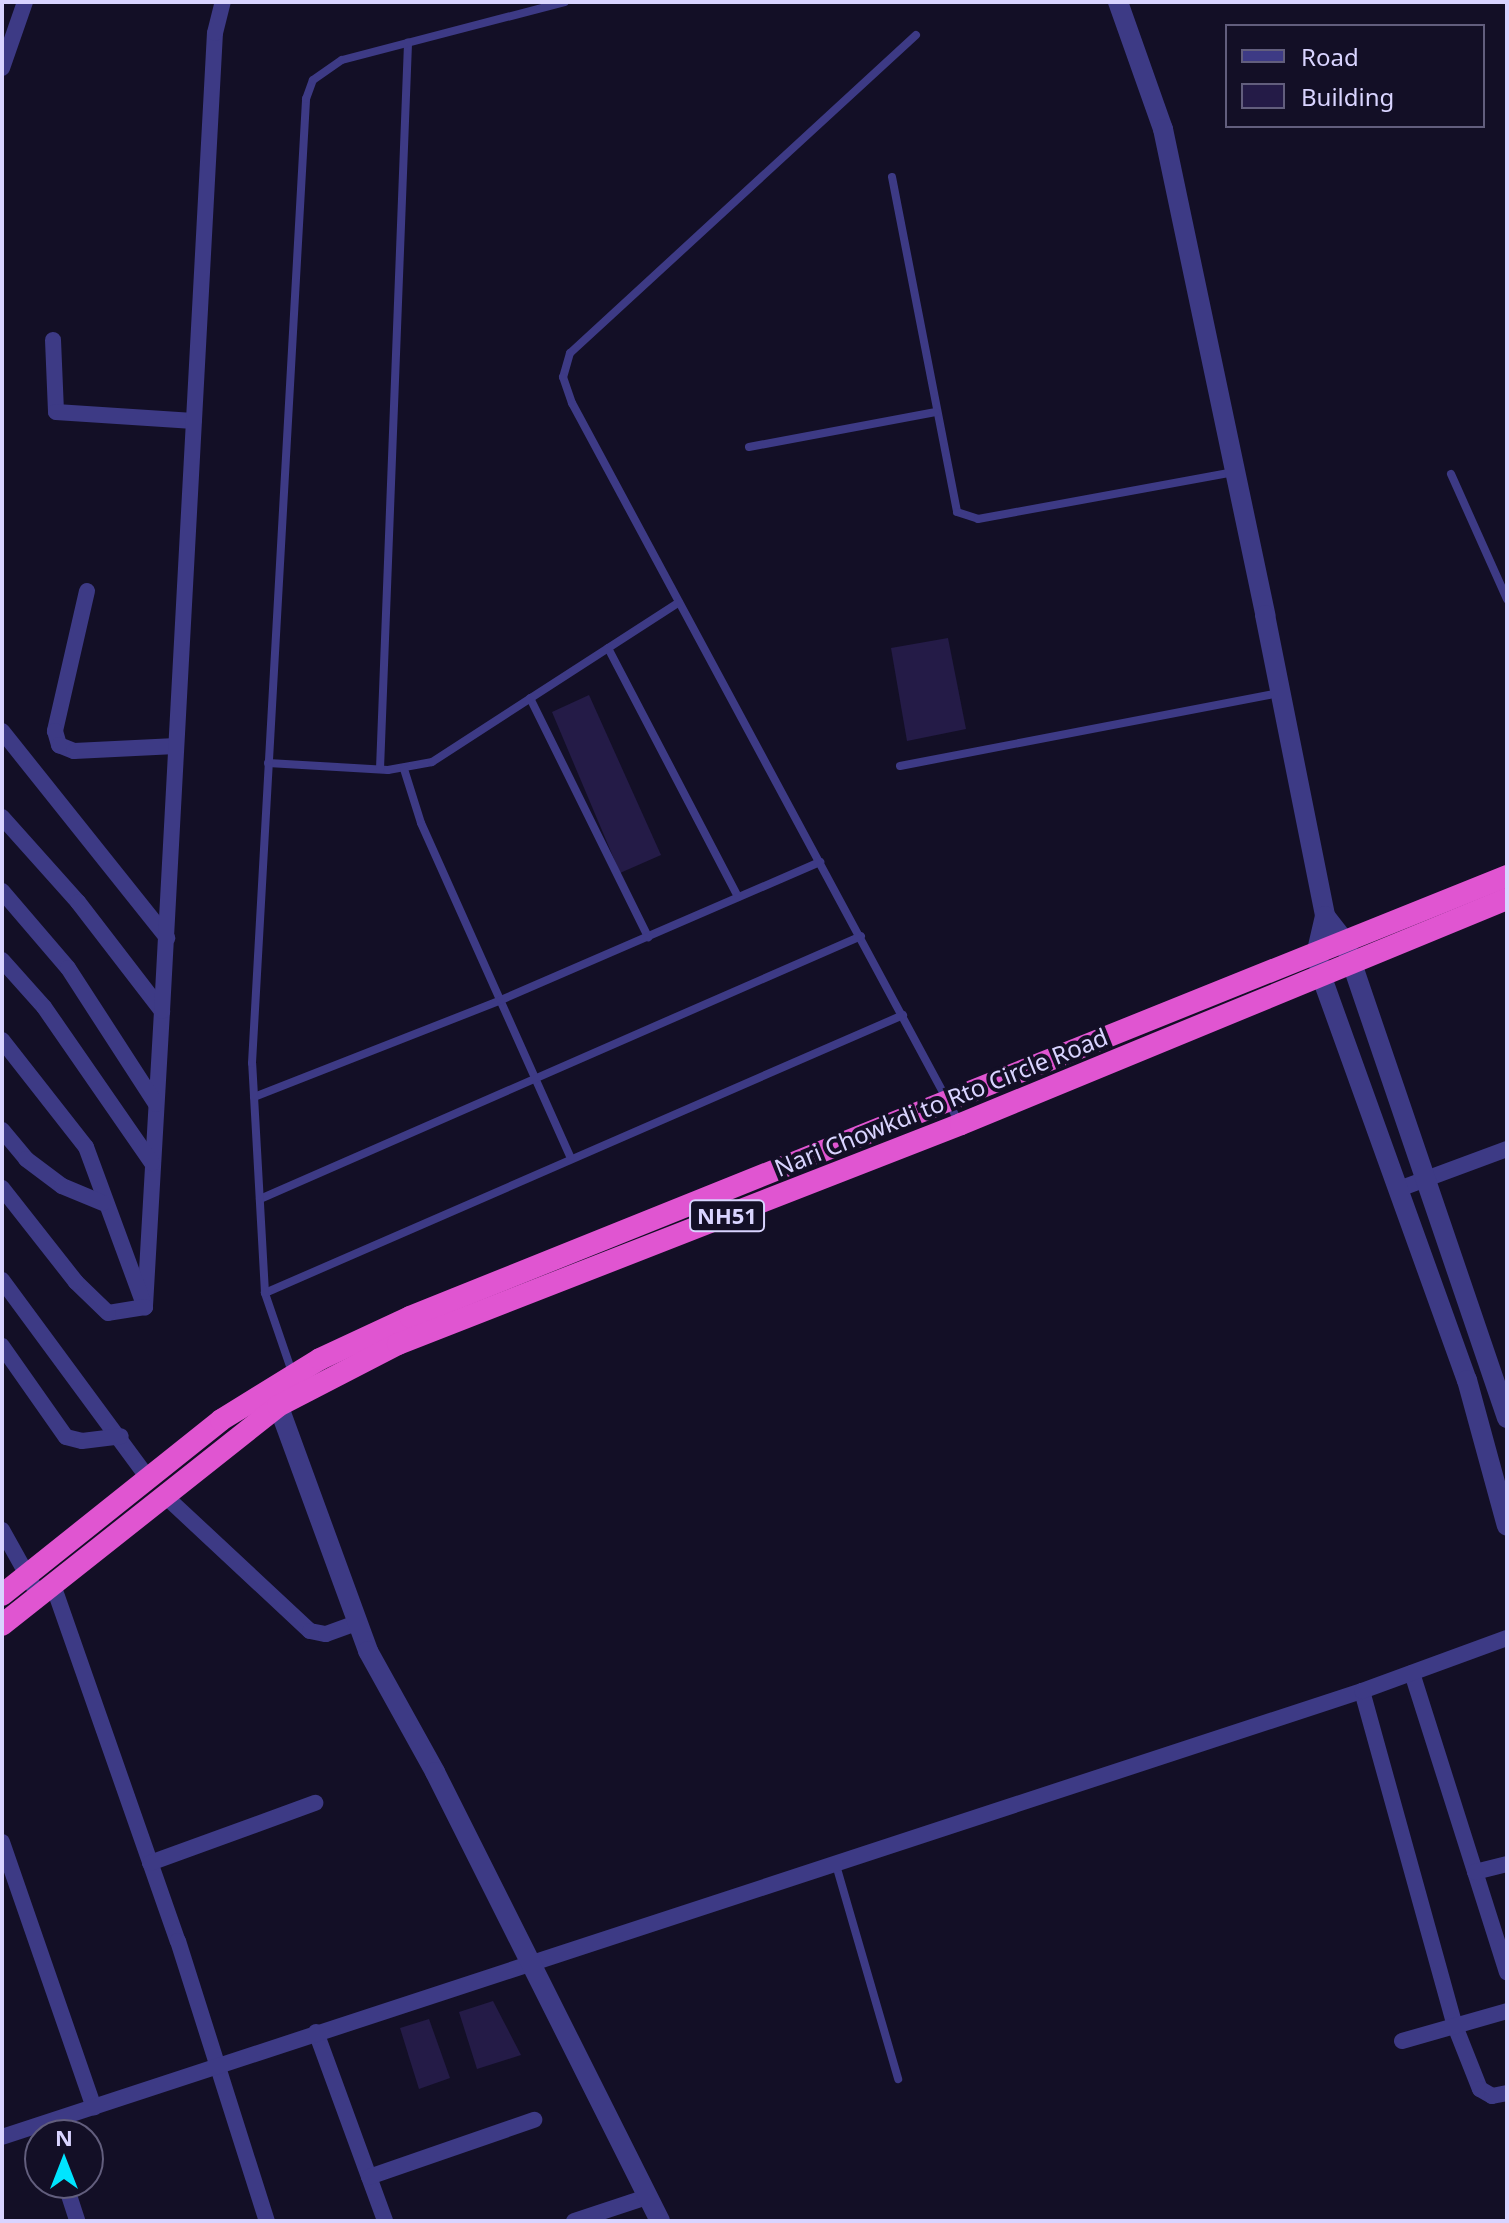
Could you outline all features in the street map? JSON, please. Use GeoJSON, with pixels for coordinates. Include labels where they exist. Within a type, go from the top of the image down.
{"type":"FeatureCollection","features":[{"type":"Feature","properties":{"kind":"highway","name":"NH51"},"geometry":{"type":"LineString","coordinates":[[297,1384],[410,1317],[948,1098],[1507,876]]}},
{"type":"Feature","properties":{"kind":"highway","name":"Nari Chowkdi to Rto Circle Road"},"geometry":{"type":"LineString","coordinates":[[2,1625],[47,1591],[156,1486],[297,1384],[961,1124],[1507,899]]}},
{"type":"Feature","properties":{"kind":"highway","name":"NH51"},"geometry":{"type":"LineString","coordinates":[[2,1595],[156,1486]]}},
{"type":"Feature","properties":{"kind":"street"},"geometry":{"type":"LineString","coordinates":[[2,68],[25,2]]}},
{"type":"Feature","properties":{"kind":"street"},"geometry":{"type":"LineString","coordinates":[[145,1307],[176,746],[184,684],[194,421],[215,33],[223,2]]}},
{"type":"Feature","properties":{"kind":"street"},"geometry":{"type":"LineString","coordinates":[[1118,2],[1163,129],[1235,471],[1325,916],[1317,951],[1321,975],[1467,1380],[1507,1526]]}},
{"type":"Feature","properties":{"kind":"street"},"geometry":{"type":"LineString","coordinates":[[53,340],[52,403],[56,412],[194,421]]}},
{"type":"Feature","properties":{"kind":"street"},"geometry":{"type":"LineString","coordinates":[[87,591],[55,731],[59,745],[74,751],[176,746]]}},
{"type":"Feature","properties":{"kind":"street"},"geometry":{"type":"LineString","coordinates":[[2,731],[167,938]]}},
{"type":"Feature","properties":{"kind":"street"},"geometry":{"type":"LineString","coordinates":[[2,817],[78,902],[162,1011]]}},
{"type":"Feature","properties":{"kind":"street"},"geometry":{"type":"LineString","coordinates":[[2,891],[68,968],[156,1104]]}},
{"type":"Feature","properties":{"kind":"street"},"geometry":{"type":"LineString","coordinates":[[1325,916],[1344,940],[1507,1418]]}},
{"type":"Feature","properties":{"kind":"street"},"geometry":{"type":"LineString","coordinates":[[2,960],[44,1007],[152,1163]]}},
{"type":"Feature","properties":{"kind":"street"},"geometry":{"type":"LineString","coordinates":[[2,1040],[86,1147],[103,1203],[145,1307]]}},
{"type":"Feature","properties":{"kind":"street"},"geometry":{"type":"LineString","coordinates":[[2,1130],[26,1159],[62,1186],[103,1203]]}},
{"type":"Feature","properties":{"kind":"street"},"geometry":{"type":"LineString","coordinates":[[1399,1189],[1507,1149]]}},
{"type":"Feature","properties":{"kind":"street"},"geometry":{"type":"LineString","coordinates":[[2,1188],[76,1282],[108,1313],[145,1307]]}},
{"type":"Feature","properties":{"kind":"street"},"geometry":{"type":"LineString","coordinates":[[2,1280],[156,1486],[310,1631],[326,1634],[357,1623]]}},
{"type":"Feature","properties":{"kind":"street"},"geometry":{"type":"LineString","coordinates":[[2,1346],[66,1437],[82,1441],[121,1436]]}},
{"type":"Feature","properties":{"kind":"street"},"geometry":{"type":"LineString","coordinates":[[275,1397],[357,1623],[660,2221]]}},
{"type":"Feature","properties":{"kind":"street"},"geometry":{"type":"LineString","coordinates":[[2,1530],[27,1575],[47,1591],[150,1863],[267,2221]]}},
{"type":"Feature","properties":{"kind":"street"},"geometry":{"type":"LineString","coordinates":[[69,2119],[94,2107],[316,2032],[1362,1691],[1507,1638]]}},
{"type":"Feature","properties":{"kind":"street"},"geometry":{"type":"LineString","coordinates":[[1412,1673],[1507,1972]]}},
{"type":"Feature","properties":{"kind":"street"},"geometry":{"type":"LineString","coordinates":[[1362,1691],[1455,2026],[1480,2089],[1492,2096],[1507,2093]]}},
{"type":"Feature","properties":{"kind":"street"},"geometry":{"type":"LineString","coordinates":[[150,1863],[315,1803]]}},
{"type":"Feature","properties":{"kind":"street"},"geometry":{"type":"LineString","coordinates":[[2,1842],[94,2107]]}},
{"type":"Feature","properties":{"kind":"street"},"geometry":{"type":"LineString","coordinates":[[1475,1872],[1507,1864]]}},
{"type":"Feature","properties":{"kind":"street"},"geometry":{"type":"LineString","coordinates":[[1402,2041],[1507,2011]]}},
{"type":"Feature","properties":{"kind":"street"},"geometry":{"type":"LineString","coordinates":[[316,2032],[385,2221]]}},
{"type":"Feature","properties":{"kind":"street"},"geometry":{"type":"LineString","coordinates":[[369,2177],[534,2120]]}},
{"type":"Feature","properties":{"kind":"street"},"geometry":{"type":"LineString","coordinates":[[2,2137],[24,2133]]}},
{"type":"Feature","properties":{"kind":"street"},"geometry":{"type":"LineString","coordinates":[[574,2221],[647,2197]]}},
{"type":"Feature","properties":{"kind":"street"},"geometry":{"type":"LineString","coordinates":[[70,2199],[77,2221]]}},
{"type":"Feature","properties":{"kind":"lane"},"geometry":{"type":"LineString","coordinates":[[297,1384],[265,1293],[254,1097],[268,763],[306,99],[313,80],[326,67],[565,2]]}},
{"type":"Feature","properties":{"kind":"lane"},"geometry":{"type":"LineString","coordinates":[[916,35],[570,353],[563,377],[572,403],[961,1124]]}},
{"type":"Feature","properties":{"kind":"lane"},"geometry":{"type":"LineString","coordinates":[[380,769],[408,43]]}},
{"type":"Feature","properties":{"kind":"lane"},"geometry":{"type":"LineString","coordinates":[[892,177],[952,501],[966,518],[1235,471]]}},
{"type":"Feature","properties":{"kind":"lane"},"geometry":{"type":"LineString","coordinates":[[749,447],[936,412]]}},
{"type":"Feature","properties":{"kind":"lane"},"geometry":{"type":"LineString","coordinates":[[1451,474],[1507,599]]}},
{"type":"Feature","properties":{"kind":"lane"},"geometry":{"type":"LineString","coordinates":[[268,763],[404,769],[432,762],[679,602]]}},
{"type":"Feature","properties":{"kind":"lane"},"geometry":{"type":"LineString","coordinates":[[608,648],[738,897]]}},
{"type":"Feature","properties":{"kind":"lane"},"geometry":{"type":"LineString","coordinates":[[900,766],[1278,693]]}},
{"type":"Feature","properties":{"kind":"lane"},"geometry":{"type":"LineString","coordinates":[[530,698],[648,937]]}},
{"type":"Feature","properties":{"kind":"lane"},"geometry":{"type":"LineString","coordinates":[[404,769],[421,823],[571,1158]]}},
{"type":"Feature","properties":{"kind":"lane"},"geometry":{"type":"LineString","coordinates":[[254,1097],[501,1000],[820,862]]}},
{"type":"Feature","properties":{"kind":"lane"},"geometry":{"type":"LineString","coordinates":[[260,1199],[537,1082],[861,936]]}},
{"type":"Feature","properties":{"kind":"lane"},"geometry":{"type":"LineString","coordinates":[[265,1293],[903,1015]]}},
{"type":"Feature","properties":{"kind":"lane"},"geometry":{"type":"LineString","coordinates":[[836,1865],[898,2079]]}},
{"type":"Feature","properties":{"kind":"building"},"geometry":{"type":"Polygon","coordinates":[[[948,638],[966,729],[907,741],[891,648],[948,638]]]}},
{"type":"Feature","properties":{"kind":"building"},"geometry":{"type":"Polygon","coordinates":[[[589,695],[661,855],[620,873],[552,712],[589,695]]]}},
{"type":"Feature","properties":{"kind":"building"},"geometry":{"type":"Polygon","coordinates":[[[493,2001],[521,2055],[477,2069],[459,2012],[493,2001]]]}},
{"type":"Feature","properties":{"kind":"building"},"geometry":{"type":"Polygon","coordinates":[[[429,2019],[450,2078],[419,2089],[400,2028],[429,2019]]]}}]}
